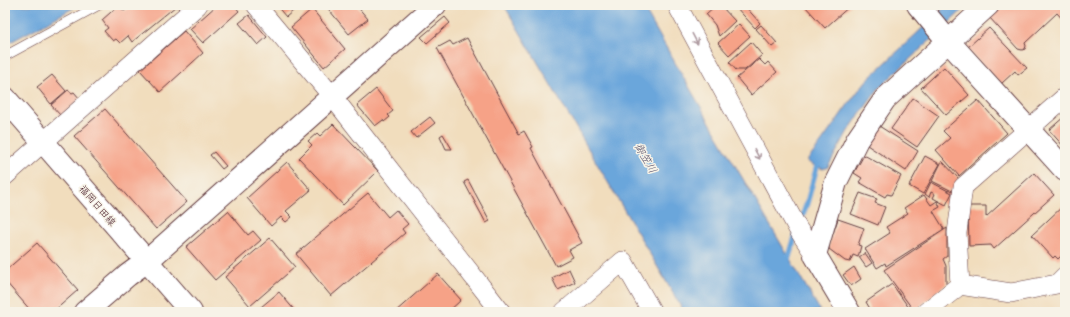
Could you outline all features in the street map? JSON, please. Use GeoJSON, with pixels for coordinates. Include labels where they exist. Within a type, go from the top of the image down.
{"type":"FeatureCollection","features":[{"type":"Feature","properties":{"kind":"street"},"geometry":{"type":"LineString","coordinates":[[5,176],[198,5]]}},
{"type":"Feature","properties":{"kind":"street"},"geometry":{"type":"LineString","coordinates":[[256,5],[332,96],[501,312]]}},
{"type":"Feature","properties":{"kind":"street"},"geometry":{"type":"LineString","coordinates":[[86,312],[128,275],[147,261],[435,5]]}},
{"type":"Feature","properties":{"kind":"street"},"geometry":{"type":"LineString","coordinates":[[677,5],[798,229],[849,312]]}},
{"type":"Feature","properties":{"kind":"street"},"geometry":{"type":"LineString","coordinates":[[918,5],[948,41],[1065,170]]}},
{"type":"Feature","properties":{"kind":"street"},"geometry":{"type":"LineString","coordinates":[[814,255],[836,182],[857,140],[885,99],[988,5]]}},
{"type":"Feature","properties":{"kind":"street"},"geometry":{"type":"LineString","coordinates":[[960,285],[957,233],[964,187],[1065,97]]}},
{"type":"Feature","properties":{"kind":"street","name":"福岡日田線"},"geometry":{"type":"LineString","coordinates":[[5,98],[191,312]]}},
{"type":"Feature","properties":{"kind":"street"},"geometry":{"type":"LineString","coordinates":[[564,312],[623,261],[652,312]]}},
{"type":"Feature","properties":{"kind":"street"},"geometry":{"type":"LineString","coordinates":[[926,312],[960,285],[1012,293],[1057,284],[1065,276]]}},
{"type":"Feature","properties":{"kind":"lane"},"geometry":{"type":"LineString","coordinates":[[5,56],[100,5]]}},
{"type":"Feature","properties":{"kind":"water"},"geometry":{"type":"Polygon","coordinates":[[[5,5],[79,5],[5,45],[5,5]]]}},
{"type":"Feature","properties":{"kind":"water","name":"御笠川"},"geometry":{"type":"Polygon","coordinates":[[[504,5],[642,5],[821,312],[684,312],[504,5]]]}},
{"type":"Feature","properties":{"kind":"water"},"geometry":{"type":"Polygon","coordinates":[[[947,5],[968,5],[879,88],[848,131],[828,167],[823,169],[807,161],[867,80],[947,5]]]}},
{"type":"Feature","properties":{"kind":"building"},"geometry":{"type":"Polygon","coordinates":[[[119,5],[124,11],[132,5],[184,5],[179,9],[176,6],[132,42],[128,36],[120,43],[116,39],[113,41],[104,31],[108,28],[102,20],[119,5]]]}},
{"type":"Feature","properties":{"kind":"building"},"geometry":{"type":"Polygon","coordinates":[[[217,5],[234,5],[239,11],[203,43],[190,29],[217,5]]]}},
{"type":"Feature","properties":{"kind":"building"},"geometry":{"type":"Polygon","coordinates":[[[276,5],[300,5],[286,17],[276,5]]]}},
{"type":"Feature","properties":{"kind":"building"},"geometry":{"type":"Polygon","coordinates":[[[325,5],[356,5],[368,19],[349,34],[325,5]]]}},
{"type":"Feature","properties":{"kind":"building"},"geometry":{"type":"Polygon","coordinates":[[[716,5],[720,5],[735,21],[719,36],[715,25],[706,14],[716,5]]]}},
{"type":"Feature","properties":{"kind":"building"},"geometry":{"type":"Polygon","coordinates":[[[734,5],[744,5],[760,23],[755,28],[734,5]]]}},
{"type":"Feature","properties":{"kind":"building"},"geometry":{"type":"Polygon","coordinates":[[[804,5],[851,5],[825,28],[804,5]]]}},
{"type":"Feature","properties":{"kind":"building"},"geometry":{"type":"Polygon","coordinates":[[[1002,5],[1065,5],[1065,22],[1057,13],[1025,43],[1025,49],[1018,49],[989,17],[1002,5]]]}},
{"type":"Feature","properties":{"kind":"building"},"geometry":{"type":"Polygon","coordinates":[[[312,9],[345,49],[324,67],[291,27],[312,9]]]}},
{"type":"Feature","properties":{"kind":"building"},"geometry":{"type":"Polygon","coordinates":[[[249,15],[267,37],[258,45],[239,23],[249,15]]]}},
{"type":"Feature","properties":{"kind":"building"},"geometry":{"type":"Polygon","coordinates":[[[445,17],[450,23],[427,43],[421,37],[445,17]]]}},
{"type":"Feature","properties":{"kind":"building"},"geometry":{"type":"Polygon","coordinates":[[[739,24],[750,36],[729,55],[718,43],[739,24]]]}},
{"type":"Feature","properties":{"kind":"building"},"geometry":{"type":"Polygon","coordinates":[[[761,25],[777,43],[772,47],[756,29],[761,25]]]}},
{"type":"Feature","properties":{"kind":"building"},"geometry":{"type":"Polygon","coordinates":[[[989,28],[1027,68],[1018,75],[1015,71],[1001,84],[967,48],[989,28]]]}},
{"type":"Feature","properties":{"kind":"building"},"geometry":{"type":"Polygon","coordinates":[[[184,31],[203,53],[160,92],[140,70],[184,31]]]}},
{"type":"Feature","properties":{"kind":"building"},"geometry":{"type":"Polygon","coordinates":[[[467,38],[519,134],[524,131],[533,147],[531,148],[582,243],[569,250],[573,257],[556,266],[437,48],[450,41],[453,45],[467,38]]]}},
{"type":"Feature","properties":{"kind":"building"},"geometry":{"type":"Polygon","coordinates":[[[751,42],[762,55],[745,70],[736,70],[729,62],[751,42]]]}},
{"type":"Feature","properties":{"kind":"building"},"geometry":{"type":"Polygon","coordinates":[[[759,59],[765,65],[768,62],[777,72],[751,95],[737,78],[759,59]]]}},
{"type":"Feature","properties":{"kind":"building"},"geometry":{"type":"Polygon","coordinates":[[[944,67],[969,95],[946,115],[921,88],[944,67]]]}},
{"type":"Feature","properties":{"kind":"building"},"geometry":{"type":"Polygon","coordinates":[[[52,75],[66,91],[51,104],[37,87],[52,75]]]}},
{"type":"Feature","properties":{"kind":"building"},"geometry":{"type":"Polygon","coordinates":[[[376,89],[393,111],[388,115],[390,117],[384,122],[383,120],[375,126],[357,105],[376,89]]]}},
{"type":"Feature","properties":{"kind":"building"},"geometry":{"type":"Polygon","coordinates":[[[68,90],[72,93],[74,92],[80,99],[61,116],[51,105],[68,90]]]}},
{"type":"Feature","properties":{"kind":"building"},"geometry":{"type":"Polygon","coordinates":[[[913,98],[939,116],[917,147],[891,129],[913,98]]]}},
{"type":"Feature","properties":{"kind":"building"},"geometry":{"type":"Polygon","coordinates":[[[978,100],[1007,133],[959,176],[936,150],[950,138],[943,131],[978,100]]]}},
{"type":"Feature","properties":{"kind":"building"},"geometry":{"type":"Polygon","coordinates":[[[105,109],[187,202],[156,229],[74,136],[105,109]]]}},
{"type":"Feature","properties":{"kind":"building"},"geometry":{"type":"Polygon","coordinates":[[[1065,116],[1065,148],[1049,130],[1065,116]]]}},
{"type":"Feature","properties":{"kind":"building"},"geometry":{"type":"Polygon","coordinates":[[[430,117],[435,123],[416,138],[411,132],[430,117]]]}},
{"type":"Feature","properties":{"kind":"building"},"geometry":{"type":"Polygon","coordinates":[[[333,124],[378,171],[343,205],[299,158],[312,145],[308,141],[317,133],[320,136],[333,124]]]}},
{"type":"Feature","properties":{"kind":"building"},"geometry":{"type":"Polygon","coordinates":[[[879,126],[918,151],[906,171],[867,145],[879,126]]]}},
{"type":"Feature","properties":{"kind":"building"},"geometry":{"type":"Polygon","coordinates":[[[443,134],[452,149],[446,149],[440,136],[443,134]]]}},
{"type":"Feature","properties":{"kind":"building"},"geometry":{"type":"Polygon","coordinates":[[[214,152],[226,166],[222,169],[210,155],[214,152]]]}},
{"type":"Feature","properties":{"kind":"building"},"geometry":{"type":"Polygon","coordinates":[[[864,155],[901,176],[891,195],[887,194],[885,197],[859,182],[862,178],[854,173],[864,155]]]}},
{"type":"Feature","properties":{"kind":"building"},"geometry":{"type":"Polygon","coordinates":[[[925,156],[940,164],[923,194],[909,186],[925,156]]]}},
{"type":"Feature","properties":{"kind":"building"},"geometry":{"type":"Polygon","coordinates":[[[942,161],[959,179],[952,191],[932,181],[942,161]]]}},
{"type":"Feature","properties":{"kind":"building"},"geometry":{"type":"Polygon","coordinates":[[[287,162],[311,190],[286,211],[292,217],[286,222],[281,217],[271,226],[247,198],[287,162]]]}},
{"type":"Feature","properties":{"kind":"building"},"geometry":{"type":"Polygon","coordinates":[[[1034,173],[1054,195],[994,249],[991,245],[969,246],[968,206],[986,206],[986,217],[1034,173]]]}},
{"type":"Feature","properties":{"kind":"building"},"geometry":{"type":"Polygon","coordinates":[[[468,180],[490,221],[486,223],[464,182],[468,180]]]}},
{"type":"Feature","properties":{"kind":"building"},"geometry":{"type":"Polygon","coordinates":[[[931,182],[952,193],[946,205],[933,198],[935,194],[931,192],[929,197],[925,194],[931,182]]]}},
{"type":"Feature","properties":{"kind":"building"},"geometry":{"type":"Polygon","coordinates":[[[368,193],[388,217],[396,210],[408,224],[402,229],[405,233],[331,296],[296,254],[368,193]]]}},
{"type":"Feature","properties":{"kind":"building"},"geometry":{"type":"Polygon","coordinates":[[[860,193],[877,199],[875,203],[885,207],[878,225],[851,214],[860,193]]]}},
{"type":"Feature","properties":{"kind":"building"},"geometry":{"type":"Polygon","coordinates":[[[924,195],[931,205],[937,201],[940,207],[933,211],[944,229],[886,266],[885,263],[877,268],[865,249],[890,233],[886,227],[908,213],[904,208],[924,195]]]}},
{"type":"Feature","properties":{"kind":"building"},"geometry":{"type":"Polygon","coordinates":[[[1064,205],[1065,252],[1058,259],[1055,256],[1053,258],[1032,235],[1064,205]]]}},
{"type":"Feature","properties":{"kind":"building"},"geometry":{"type":"Polygon","coordinates":[[[228,211],[248,235],[253,231],[261,240],[215,280],[186,247],[228,211]]]}},
{"type":"Feature","properties":{"kind":"building"},"geometry":{"type":"Polygon","coordinates":[[[838,219],[864,228],[858,245],[861,246],[858,257],[853,255],[850,262],[845,261],[829,249],[838,219]]]}},
{"type":"Feature","properties":{"kind":"building"},"geometry":{"type":"Polygon","coordinates":[[[947,228],[947,256],[943,259],[946,266],[946,284],[914,311],[884,270],[947,228]]]}},
{"type":"Feature","properties":{"kind":"building"},"geometry":{"type":"Polygon","coordinates":[[[270,238],[295,267],[250,306],[225,277],[270,238]]]}},
{"type":"Feature","properties":{"kind":"building"},"geometry":{"type":"Polygon","coordinates":[[[37,243],[78,290],[53,312],[32,312],[5,281],[5,271],[37,243]]]}},
{"type":"Feature","properties":{"kind":"building"},"geometry":{"type":"Polygon","coordinates":[[[865,253],[872,263],[866,267],[859,257],[865,253]]]}},
{"type":"Feature","properties":{"kind":"building"},"geometry":{"type":"Polygon","coordinates":[[[854,267],[861,279],[851,286],[843,275],[854,267]]]}},
{"type":"Feature","properties":{"kind":"building"},"geometry":{"type":"Polygon","coordinates":[[[569,269],[575,282],[558,290],[552,278],[569,269]]]}},
{"type":"Feature","properties":{"kind":"building"},"geometry":{"type":"Polygon","coordinates":[[[438,274],[461,300],[448,312],[395,312],[438,274]]]}},
{"type":"Feature","properties":{"kind":"building"},"geometry":{"type":"Polygon","coordinates":[[[892,284],[909,308],[904,312],[872,312],[866,302],[892,284]]]}},
{"type":"Feature","properties":{"kind":"building"},"geometry":{"type":"Polygon","coordinates":[[[279,292],[296,312],[255,312],[279,292]]]}},
{"type":"Feature","properties":{"kind":"waterway"},"geometry":{"type":"LineString","coordinates":[[800,223],[817,166],[820,161]]}},
{"type":"Feature","properties":{"kind":"waterway"},"geometry":{"type":"LineString","coordinates":[[787,263],[796,234]]}}]}
